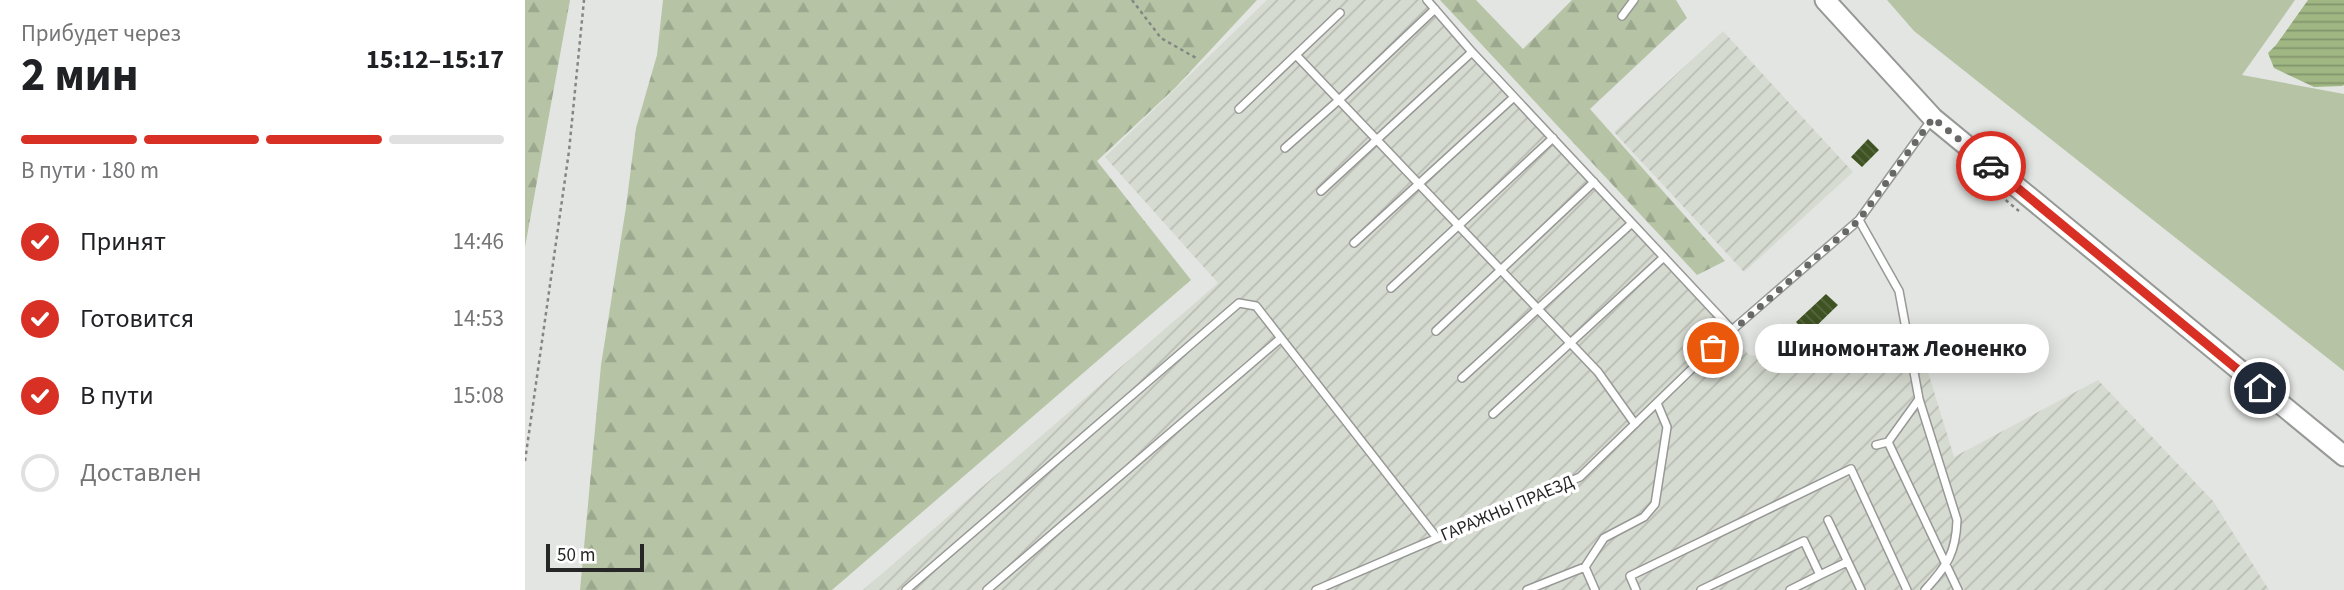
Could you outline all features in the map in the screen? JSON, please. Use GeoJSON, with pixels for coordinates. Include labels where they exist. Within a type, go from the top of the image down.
{"type":"FeatureCollection","features":[{"type":"Feature","properties":{"kind":"main road"},"geometry":{"type":"LineString","coordinates":[[1825,0],[1933,118],[2344,456]]}},
{"type":"Feature","properties":{"kind":"lane"},"geometry":{"type":"LineString","coordinates":[[1427,0],[1472,52],[1732,330]]}},
{"type":"Feature","properties":{"kind":"lane"},"geometry":{"type":"LineString","coordinates":[[1622,16],[1634,0]]}},
{"type":"Feature","properties":{"kind":"lane"},"geometry":{"type":"LineString","coordinates":[[1285,148],[1435,9]]}},
{"type":"Feature","properties":{"kind":"lane"},"geometry":{"type":"LineString","coordinates":[[1239,109],[1340,13]]}},
{"type":"Feature","properties":{"kind":"lane"},"geometry":{"type":"LineString","coordinates":[[1321,191],[1472,52]]}},
{"type":"Feature","properties":{"kind":"lane"},"geometry":{"type":"LineString","coordinates":[[1296,55],[1598,372],[1635,424]]}},
{"type":"Feature","properties":{"kind":"lane"},"geometry":{"type":"LineString","coordinates":[[1354,243],[1514,97]]}},
{"type":"Feature","properties":{"kind":"lane","name":"ГАРАЖНЫ ПРАЕЗД"},"geometry":{"type":"LineString","coordinates":[[1316,590],[1580,477],[1732,330],[1859,220],[1933,118]]}},
{"type":"Feature","properties":{"kind":"lane"},"geometry":{"type":"LineString","coordinates":[[1391,288],[1553,138]]}},
{"type":"Feature","properties":{"kind":"lane"},"geometry":{"type":"LineString","coordinates":[[1436,331],[1594,182]]}},
{"type":"Feature","properties":{"kind":"lane"},"geometry":{"type":"LineString","coordinates":[[1859,220],[1899,291],[1919,399],[1957,520],[1956,541],[1947,566],[1925,590]]}},
{"type":"Feature","properties":{"kind":"lane"},"geometry":{"type":"LineString","coordinates":[[1462,378],[1632,223]]}},
{"type":"Feature","properties":{"kind":"lane"},"geometry":{"type":"LineString","coordinates":[[1493,414],[1664,257]]}},
{"type":"Feature","properties":{"kind":"lane"},"geometry":{"type":"LineString","coordinates":[[906,590],[1239,303],[1256,306],[1437,538]]}},
{"type":"Feature","properties":{"kind":"lane"},"geometry":{"type":"LineString","coordinates":[[987,590],[1282,338]]}},
{"type":"Feature","properties":{"kind":"lane"},"geometry":{"type":"LineString","coordinates":[[1876,445],[1888,442],[1919,399]]}},
{"type":"Feature","properties":{"kind":"lane"},"geometry":{"type":"LineString","coordinates":[[1527,590],[1585,567],[1604,538],[1644,517],[1655,504],[1667,427],[1657,403]]}},
{"type":"Feature","properties":{"kind":"lane"},"geometry":{"type":"LineString","coordinates":[[1888,442],[1958,590]]}},
{"type":"Feature","properties":{"kind":"lane"},"geometry":{"type":"LineString","coordinates":[[1636,590],[1630,576],[1851,469],[1907,590]]}},
{"type":"Feature","properties":{"kind":"lane"},"geometry":{"type":"LineString","coordinates":[[1828,520],[1861,590]]}},
{"type":"Feature","properties":{"kind":"lane"},"geometry":{"type":"LineString","coordinates":[[1701,590],[1804,541],[1820,575]]}},
{"type":"Feature","properties":{"kind":"lane"},"geometry":{"type":"LineString","coordinates":[[1790,590],[1847,562]]}},
{"type":"Feature","properties":{"kind":"lane"},"geometry":{"type":"LineString","coordinates":[[1585,567],[1595,590]]}},
{"type":"Feature","properties":{"kind":"path"},"geometry":{"type":"LineString","coordinates":[[525,461],[569,151],[584,0]]}},
{"type":"Feature","properties":{"kind":"path"},"geometry":{"type":"LineString","coordinates":[[1132,0],[1161,38],[1196,58]]}},
{"type":"Feature","properties":{"kind":"shaded area"},"geometry":{"type":"Polygon","coordinates":[[[1267,0],[1424,0],[1749,355],[1928,372],[1954,457],[2098,380],[2213,501],[2269,590],[863,590],[1218,283],[1105,157],[1267,0]]]}},
{"type":"Feature","properties":{"kind":"shaded area"},"geometry":{"type":"Polygon","coordinates":[[[2308,0],[2344,0],[2342,86],[2314,87],[2274,68],[2268,53],[2308,0]]]}},
{"type":"Feature","properties":{"kind":"shaded area"},"geometry":{"type":"Polygon","coordinates":[[[1723,31],[1853,172],[1744,272],[1614,132],[1723,31]]]}},
{"type":"Feature","properties":{"kind":"green space"},"geometry":{"type":"Polygon","coordinates":[[[525,0],[570,0],[525,247],[525,0]]]}},
{"type":"Feature","properties":{"kind":"green space"},"geometry":{"type":"Polygon","coordinates":[[[663,0],[1257,0],[1175,88],[1097,161],[1191,280],[832,590],[580,590],[601,365],[636,128],[657,55],[663,0]]]}},
{"type":"Feature","properties":{"kind":"green space"},"geometry":{"type":"Polygon","coordinates":[[[1440,0],[1476,0],[1523,49],[1572,0],[1676,0],[1687,18],[1590,109],[1725,261],[1697,275],[1440,0]]]}},
{"type":"Feature","properties":{"kind":"green space"},"geometry":{"type":"Polygon","coordinates":[[[1887,0],[2295,0],[2242,75],[2344,94],[2344,371],[1914,31],[1887,0]]]}},
{"type":"Feature","properties":{"kind":"building"},"geometry":{"type":"Polygon","coordinates":[[[1868,139],[1879,150],[1862,167],[1851,157],[1868,139]]]}},
{"type":"Feature","properties":{"kind":"building"},"geometry":{"type":"Polygon","coordinates":[[[1826,294],[1838,305],[1808,334],[1796,322],[1826,294]]]}},
{"type":"Feature","properties":{"kind":"way so far"},"geometry":{"type":"LineString","coordinates":[[1713,348],[1859,220],[1933,118],[1991,166]]}},
{"type":"Feature","properties":{"kind":"place","name":"Шиномонтаж Леоненко"},"geometry":{"type":"Point","coordinates":[1713,348]}},
{"type":"Feature","properties":{"kind":"route"},"geometry":{"type":"LineString","coordinates":[[1991,166],[2260,388]]}}]}
